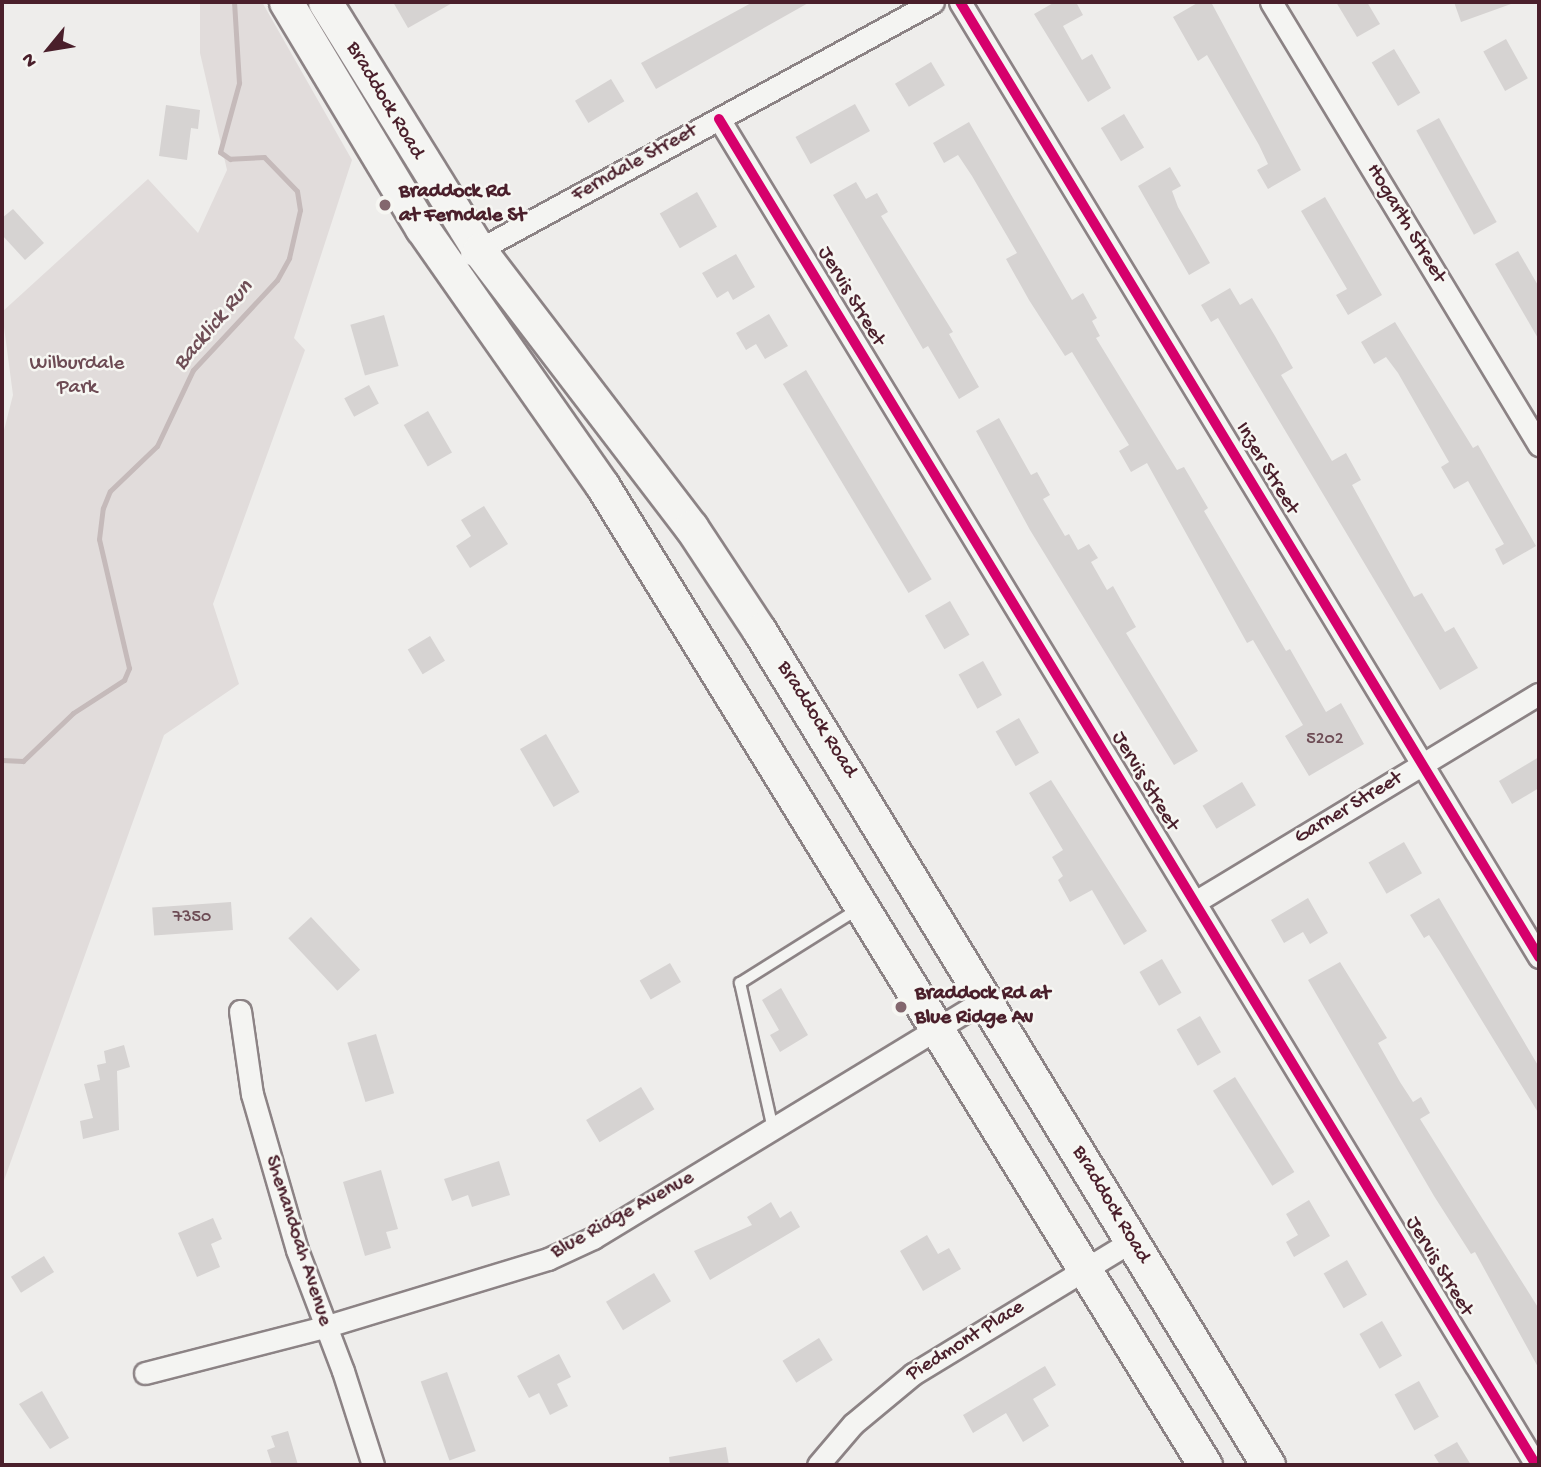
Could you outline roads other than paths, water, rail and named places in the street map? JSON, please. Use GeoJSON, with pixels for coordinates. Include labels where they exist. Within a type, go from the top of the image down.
{"type":"FeatureCollection","features":[{"type":"Feature","properties":{"kind":"main road","name":"Braddock Road"},"geometry":{"type":"LineString","coordinates":[[286,2],[448,267],[603,485],[1205,1465]]}},
{"type":"Feature","properties":{"kind":"main road","name":"Braddock Road"},"geometry":{"type":"LineString","coordinates":[[325,2],[479,250],[699,538],[821,728],[1268,1465]]}},
{"type":"Feature","properties":{"kind":"street","name":"Ferndale Street"},"geometry":{"type":"LineString","coordinates":[[448,267],[933,2]]}},
{"type":"Feature","properties":{"kind":"street","name":"Inzer Street"},"geometry":{"type":"LineString","coordinates":[[960,2],[1539,957]]}},
{"type":"Feature","properties":{"kind":"street","name":"Hogarth Street"},"geometry":{"type":"LineString","coordinates":[[1271,2],[1539,445]]}},
{"type":"Feature","properties":{"kind":"street","name":"Jervis Street"},"geometry":{"type":"LineString","coordinates":[[719,119],[1536,1465]]}},
{"type":"Feature","properties":{"kind":"street","name":"Garner Street"},"geometry":{"type":"LineString","coordinates":[[1195,902],[1539,694]]}},
{"type":"Feature","properties":{"kind":"street","name":"Blue Ridge Avenue"},"geometry":{"type":"LineString","coordinates":[[145,1373],[324,1327],[548,1259],[593,1238],[985,1000]]}},
{"type":"Feature","properties":{"kind":"street","name":"Shenandoah Avenue"},"geometry":{"type":"LineString","coordinates":[[240,1011],[252,1094],[324,1327],[344,1371],[373,1465]]}},
{"type":"Feature","properties":{"kind":"street","name":"Piedmont Place"},"geometry":{"type":"LineString","coordinates":[[818,1465],[853,1424],[913,1374],[1132,1241]]}},
{"type":"Feature","properties":{"kind":"lane"},"geometry":{"type":"LineString","coordinates":[[773,1129],[740,983],[863,905]]}},
{"type":"Feature","properties":{"kind":"waterway","name":"Backlick Run"},"geometry":{"type":"LineString","coordinates":[[2,760],[23,761],[73,713],[124,680],[129,668],[99,539],[103,508],[110,491],[157,446],[193,370],[277,280],[289,258],[300,210],[297,191],[264,157],[230,159],[220,152],[239,83],[234,2]]}},
{"type":"Feature","properties":{"kind":"place","name":"Braddock Rd at Ferndale St"},"geometry":{"type":"Point","coordinates":[385,205]}},
{"type":"Feature","properties":{"kind":"place","name":"Braddock Rd at Blue Ridge Av"},"geometry":{"type":"Point","coordinates":[901,1007]}},
{"type":"Feature","properties":{"kind":"park label","name":"Wilburdale Park"},"geometry":{"type":"Point","coordinates":[77,377]}}]}
